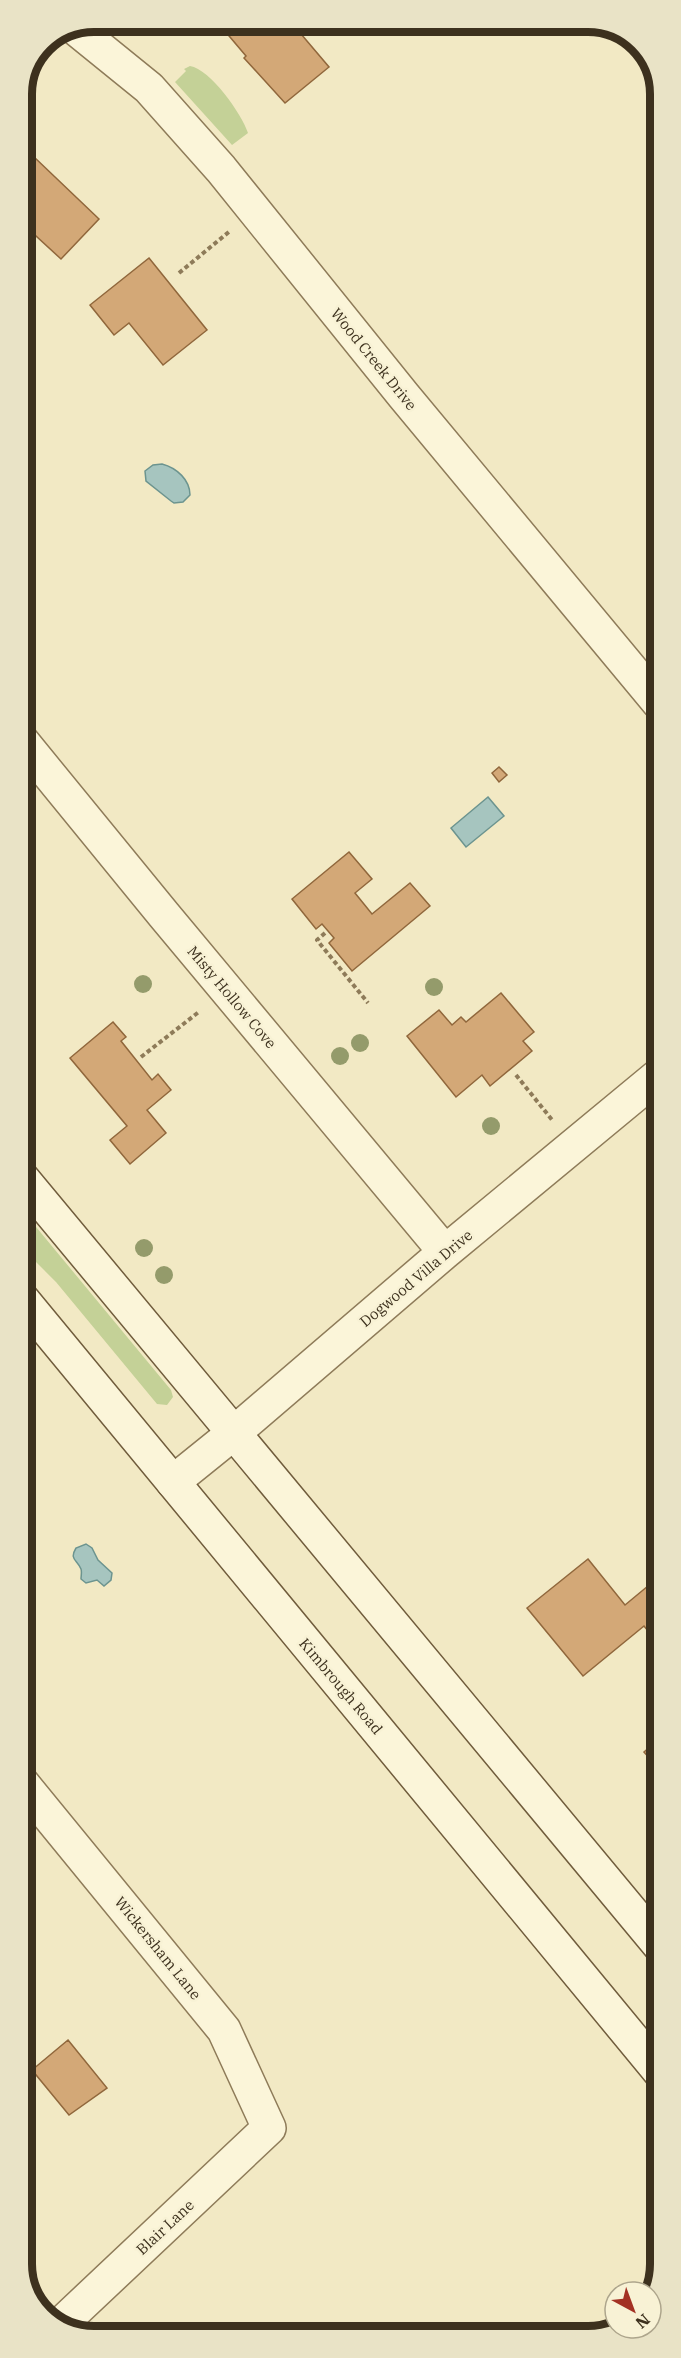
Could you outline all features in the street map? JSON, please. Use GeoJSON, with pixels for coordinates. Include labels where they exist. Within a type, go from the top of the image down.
{"type":"FeatureCollection","features":[{"type":"Feature","properties":{"kind":"street","name":"Wood Creek Drive"},"geometry":{"type":"LineString","coordinates":[[81,33],[149,88],[221,169],[404,396],[650,692]]}},
{"type":"Feature","properties":{"kind":"street","name":"Misty Hollow Cove"},"geometry":{"type":"LineString","coordinates":[[32,753],[445,1252]]}},
{"type":"Feature","properties":{"kind":"street","name":"Dogwood Villa Drive"},"geometry":{"type":"LineString","coordinates":[[173,1482],[650,1082]]}},
{"type":"Feature","properties":{"kind":"street"},"geometry":{"type":"LineString","coordinates":[[32,1190],[650,1934]]}},
{"type":"Feature","properties":{"kind":"street","name":"Kimbrough Road"},"geometry":{"type":"LineString","coordinates":[[32,1311],[650,2060]]}},
{"type":"Feature","properties":{"kind":"street","name":"Wickersham Lane"},"geometry":{"type":"LineString","coordinates":[[32,1796],[224,2030],[269,2128]]}},
{"type":"Feature","properties":{"kind":"street","name":"Blair Lane"},"geometry":{"type":"LineString","coordinates":[[66,2320],[269,2128]]}},
{"type":"Feature","properties":{"kind":"path"},"geometry":{"type":"LineString","coordinates":[[179,273],[255,212]]}},
{"type":"Feature","properties":{"kind":"path"},"geometry":{"type":"LineString","coordinates":[[325,933],[317,940],[368,1003]]}},
{"type":"Feature","properties":{"kind":"path"},"geometry":{"type":"LineString","coordinates":[[141,1057],[227,990]]}},
{"type":"Feature","properties":{"kind":"path"},"geometry":{"type":"LineString","coordinates":[[516,1075],[573,1146]]}},
{"type":"Feature","properties":{"kind":"green space"},"geometry":{"type":"Polygon","coordinates":[[[190,66],[207,75],[216,84],[245,125],[248,133],[232,145],[175,82],[186,71],[184,69],[190,66]]]}},
{"type":"Feature","properties":{"kind":"green space"},"geometry":{"type":"Polygon","coordinates":[[[32,1222],[171,1390],[173,1397],[167,1405],[157,1404],[56,1282],[32,1258],[32,1222]]]}},
{"type":"Feature","properties":{"kind":"water"},"geometry":{"type":"Polygon","coordinates":[[[162,464],[173,468],[188,484],[190,495],[183,502],[174,503],[146,481],[145,471],[153,465],[162,464]]]}},
{"type":"Feature","properties":{"kind":"water"},"geometry":{"type":"Polygon","coordinates":[[[488,797],[504,816],[466,847],[451,828],[488,797]]]}},
{"type":"Feature","properties":{"kind":"water"},"geometry":{"type":"Polygon","coordinates":[[[86,1544],[112,1573],[111,1580],[104,1586],[97,1580],[86,1583],[81,1579],[81,1569],[73,1555],[76,1548],[86,1544]]]}},
{"type":"Feature","properties":{"kind":"building"},"geometry":{"type":"Polygon","coordinates":[[[226,32],[299,32],[329,67],[285,103],[244,58],[246,56],[226,32]]]}},
{"type":"Feature","properties":{"kind":"building"},"geometry":{"type":"Polygon","coordinates":[[[32,157],[99,219],[61,259],[32,232],[32,157]]]}},
{"type":"Feature","properties":{"kind":"building"},"geometry":{"type":"Polygon","coordinates":[[[149,258],[207,330],[163,365],[129,323],[114,335],[90,305],[149,258]]]}},
{"type":"Feature","properties":{"kind":"building"},"geometry":{"type":"Polygon","coordinates":[[[499,767],[507,775],[499,782],[492,773],[499,767]]]}},
{"type":"Feature","properties":{"kind":"building"},"geometry":{"type":"Polygon","coordinates":[[[349,852],[372,879],[355,893],[372,914],[410,883],[430,906],[352,971],[329,943],[334,938],[322,924],[316,929],[292,899],[349,852]]]}},
{"type":"Feature","properties":{"kind":"building"},"geometry":{"type":"Polygon","coordinates":[[[501,993],[534,1032],[523,1041],[532,1051],[490,1086],[482,1075],[456,1097],[407,1036],[439,1010],[452,1025],[461,1017],[466,1022],[501,993]]]}},
{"type":"Feature","properties":{"kind":"building"},"geometry":{"type":"Polygon","coordinates":[[[113,1022],[126,1037],[121,1041],[152,1080],[158,1074],[171,1090],[147,1110],[166,1133],[130,1164],[110,1140],[127,1126],[70,1058],[113,1022]]]}},
{"type":"Feature","properties":{"kind":"building"},"geometry":{"type":"Polygon","coordinates":[[[588,1559],[625,1605],[650,1584],[650,1634],[644,1626],[583,1676],[527,1608],[588,1559]]]}},
{"type":"Feature","properties":{"kind":"building"},"geometry":{"type":"Polygon","coordinates":[[[650,1747],[650,1759],[644,1752],[650,1747]]]}},
{"type":"Feature","properties":{"kind":"building"},"geometry":{"type":"Polygon","coordinates":[[[68,2040],[107,2088],[69,2115],[32,2070],[68,2040]]]}}]}
